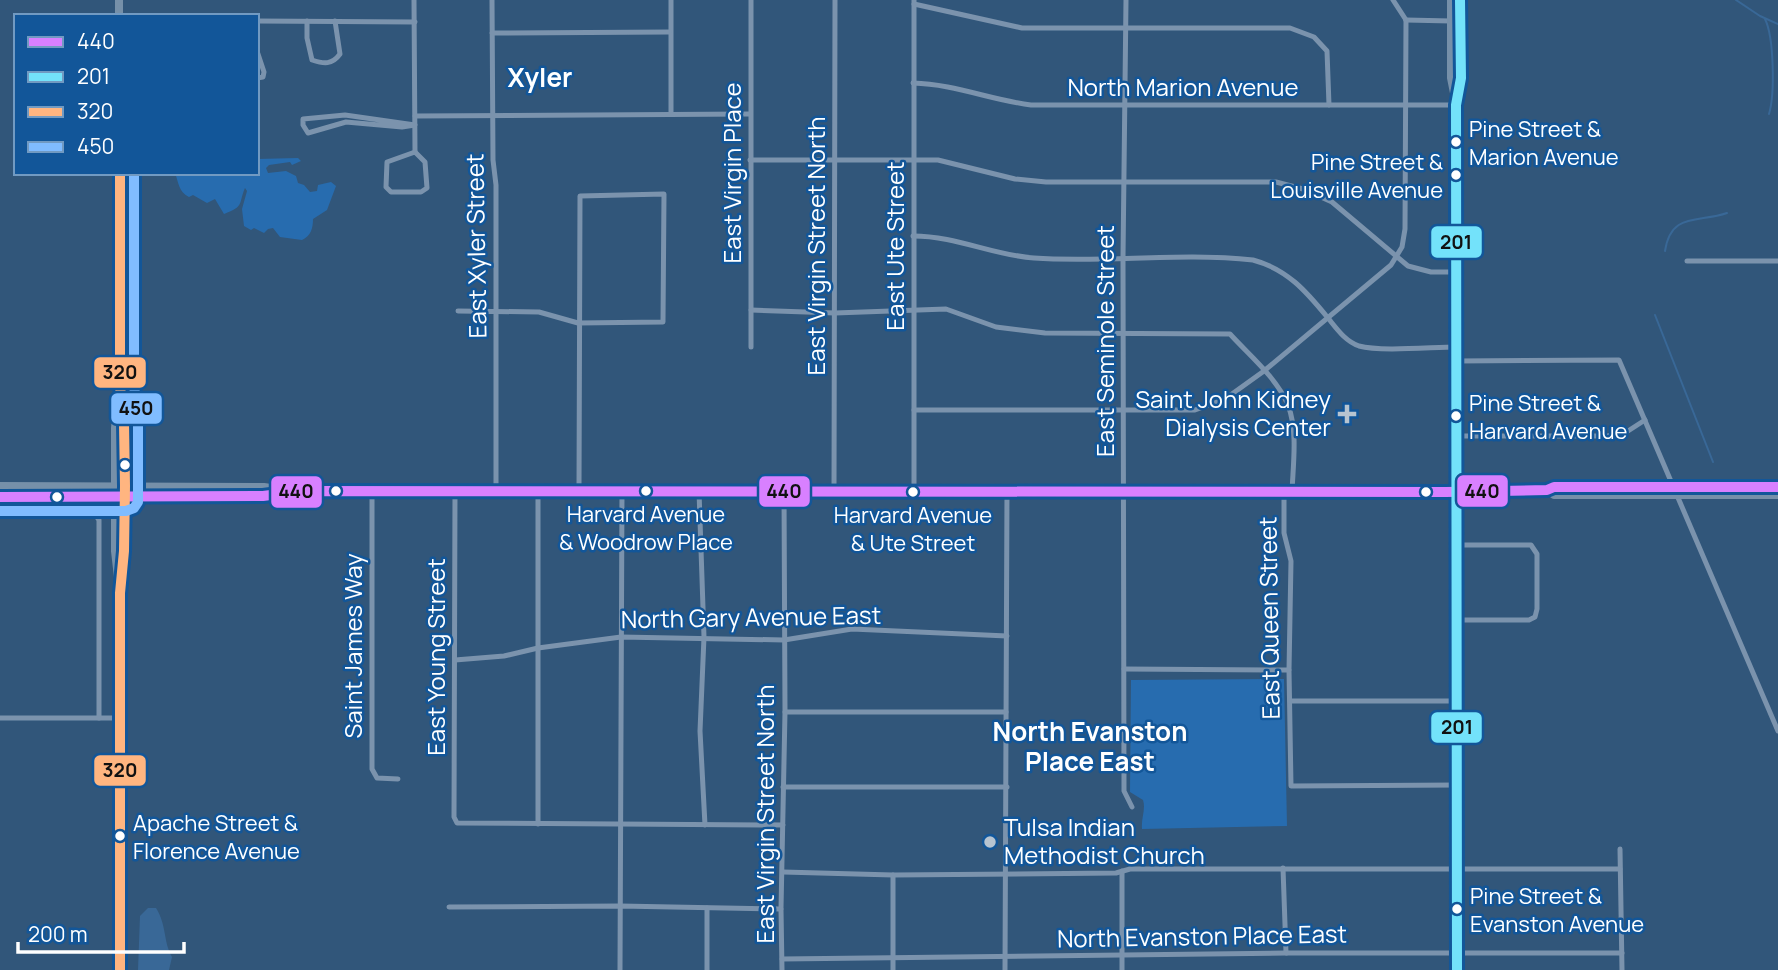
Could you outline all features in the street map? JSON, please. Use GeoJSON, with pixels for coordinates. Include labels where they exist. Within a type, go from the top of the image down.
{"type":"FeatureCollection","features":[{"type":"Feature","properties":{"kind":"main road"},"geometry":{"type":"LineString","coordinates":[[1457,2],[1451,20],[1451,78],[1456,105],[1457,970]]}},
{"type":"Feature","properties":{"kind":"main road"},"geometry":{"type":"LineString","coordinates":[[1456,105],[1461,78],[1457,2]]}},
{"type":"Feature","properties":{"kind":"main road"},"geometry":{"type":"LineString","coordinates":[[120,175],[120,386],[124,424],[120,486],[124,563],[120,593],[120,970]]}},
{"type":"Feature","properties":{"kind":"main road"},"geometry":{"type":"LineString","coordinates":[[0,486],[264,487],[302,491],[1123,492],[1458,492],[1547,490],[1553,487],[1610,491],[1674,491],[1778,487]]}},
{"type":"Feature","properties":{"kind":"main road"},"geometry":{"type":"LineString","coordinates":[[0,497],[263,496],[302,491]]}},
{"type":"Feature","properties":{"kind":"main road"},"geometry":{"type":"LineString","coordinates":[[1674,491],[1778,495]]}},
{"type":"Feature","properties":{"kind":"street"},"geometry":{"type":"LineString","coordinates":[[414,0],[415,152],[427,167],[427,188],[421,192],[387,190],[387,162],[415,152]]}},
{"type":"Feature","properties":{"kind":"street","name":"East Xyler Street"},"geometry":{"type":"LineString","coordinates":[[492,0],[492,116],[496,185],[496,491]]}},
{"type":"Feature","properties":{"kind":"street"},"geometry":{"type":"LineString","coordinates":[[671,0],[671,114]]}},
{"type":"Feature","properties":{"kind":"street","name":"East Virgin Place"},"geometry":{"type":"LineString","coordinates":[[751,0],[751,347]]}},
{"type":"Feature","properties":{"kind":"street","name":"East Virgin Street North"},"geometry":{"type":"LineString","coordinates":[[834,491],[835,0]]}},
{"type":"Feature","properties":{"kind":"street","name":"East Seminole Street"},"geometry":{"type":"LineString","coordinates":[[1125,0],[1124,791],[1132,807]]}},
{"type":"Feature","properties":{"kind":"street"},"geometry":{"type":"LineString","coordinates":[[914,410],[1195,410],[1225,398],[1264,371],[1391,265],[1402,247],[1405,229],[1406,20],[1393,0]]}},
{"type":"Feature","properties":{"kind":"street"},"geometry":{"type":"LineString","coordinates":[[914,2],[1022,27],[1290,28],[1314,37],[1327,51],[1329,105]]}},
{"type":"Feature","properties":{"kind":"street","name":"East Ute Street"},"geometry":{"type":"LineString","coordinates":[[914,2],[914,491]]}},
{"type":"Feature","properties":{"kind":"street"},"geometry":{"type":"LineString","coordinates":[[1406,20],[1451,20]]}},
{"type":"Feature","properties":{"kind":"street"},"geometry":{"type":"LineString","coordinates":[[259,21],[415,22]]}},
{"type":"Feature","properties":{"kind":"street"},"geometry":{"type":"LineString","coordinates":[[307,21],[307,38],[312,60],[324,64],[336,60],[340,54],[335,21]]}},
{"type":"Feature","properties":{"kind":"street"},"geometry":{"type":"LineString","coordinates":[[492,33],[669,32]]}},
{"type":"Feature","properties":{"kind":"street"},"geometry":{"type":"LineString","coordinates":[[259,57],[264,72],[263,77],[259,78]]}},
{"type":"Feature","properties":{"kind":"street","name":"North Marion Avenue"},"geometry":{"type":"LineString","coordinates":[[913,83],[948,86],[998,100],[1031,105],[1456,105]]}},
{"type":"Feature","properties":{"kind":"street"},"geometry":{"type":"LineString","coordinates":[[415,116],[750,114]]}},
{"type":"Feature","properties":{"kind":"street"},"geometry":{"type":"LineString","coordinates":[[345,115],[415,125],[402,127],[346,122],[308,133],[303,119],[345,115]]}},
{"type":"Feature","properties":{"kind":"street"},"geometry":{"type":"LineString","coordinates":[[750,160],[913,159],[950,162],[1022,180],[1276,182],[1303,189],[1332,202],[1396,258],[1419,270],[1457,272]]}},
{"type":"Feature","properties":{"kind":"street"},"geometry":{"type":"LineString","coordinates":[[458,311],[550,314],[578,323],[663,322],[664,194],[580,196],[578,323],[579,491]]}},
{"type":"Feature","properties":{"kind":"street"},"geometry":{"type":"LineString","coordinates":[[913,236],[943,237],[997,252],[1034,258],[1240,258],[1265,263],[1278,268],[1299,284],[1347,339],[1368,348],[1456,347]]}},
{"type":"Feature","properties":{"kind":"street"},"geometry":{"type":"LineString","coordinates":[[1687,261],[1778,261]]}},
{"type":"Feature","properties":{"kind":"street","name":"East Queen Street"},"geometry":{"type":"LineString","coordinates":[[751,310],[835,313],[946,309],[996,327],[1045,334],[1230,334],[1282,393],[1291,416],[1284,533],[1291,561],[1291,786],[1458,785]]}},
{"type":"Feature","properties":{"kind":"street"},"geometry":{"type":"LineString","coordinates":[[1456,361],[1619,360],[1778,731]]}},
{"type":"Feature","properties":{"kind":"street"},"geometry":{"type":"LineString","coordinates":[[1457,436],[1608,436],[1628,431],[1645,420]]}},
{"type":"Feature","properties":{"kind":"street","name":"Saint James Way"},"geometry":{"type":"LineString","coordinates":[[372,491],[372,769],[377,778],[398,779]]}},
{"type":"Feature","properties":{"kind":"street","name":"East Young Street"},"geometry":{"type":"LineString","coordinates":[[456,491],[454,817],[457,823],[538,824]]}},
{"type":"Feature","properties":{"kind":"street"},"geometry":{"type":"LineString","coordinates":[[538,491],[538,824],[783,825]]}},
{"type":"Feature","properties":{"kind":"street"},"geometry":{"type":"LineString","coordinates":[[620,970],[622,491]]}},
{"type":"Feature","properties":{"kind":"street"},"geometry":{"type":"LineString","coordinates":[[699,491],[704,637],[701,731],[705,825]]}},
{"type":"Feature","properties":{"kind":"street","name":"East Virgin Street North"},"geometry":{"type":"LineString","coordinates":[[782,970],[780,909],[785,712],[785,491]]}},
{"type":"Feature","properties":{"kind":"street"},"geometry":{"type":"LineString","coordinates":[[1005,970],[1007,491]]}},
{"type":"Feature","properties":{"kind":"street"},"geometry":{"type":"LineString","coordinates":[[0,510],[85,509],[95,514],[100,526],[99,718]]}},
{"type":"Feature","properties":{"kind":"street"},"geometry":{"type":"LineString","coordinates":[[1458,545],[1528,544],[1534,547],[1537,554],[1535,617],[1525,621],[1458,620]]}},
{"type":"Feature","properties":{"kind":"street","name":"North Gary Avenue East"},"geometry":{"type":"LineString","coordinates":[[455,660],[504,656],[538,648],[621,637],[784,639],[852,629],[1007,636]]}},
{"type":"Feature","properties":{"kind":"street"},"geometry":{"type":"LineString","coordinates":[[1124,669],[1289,670]]}},
{"type":"Feature","properties":{"kind":"street"},"geometry":{"type":"LineString","coordinates":[[1290,701],[1458,701]]}},
{"type":"Feature","properties":{"kind":"street"},"geometry":{"type":"LineString","coordinates":[[785,712],[1006,712]]}},
{"type":"Feature","properties":{"kind":"street"},"geometry":{"type":"LineString","coordinates":[[0,718],[120,718]]}},
{"type":"Feature","properties":{"kind":"street"},"geometry":{"type":"LineString","coordinates":[[783,787],[1006,787]]}},
{"type":"Feature","properties":{"kind":"street"},"geometry":{"type":"LineString","coordinates":[[1620,849],[1622,970]]}},
{"type":"Feature","properties":{"kind":"street"},"geometry":{"type":"LineString","coordinates":[[1283,868],[1286,953]]}},
{"type":"Feature","properties":{"kind":"street"},"geometry":{"type":"LineString","coordinates":[[783,872],[893,875],[1116,873],[1130,869],[1620,869]]}},
{"type":"Feature","properties":{"kind":"street"},"geometry":{"type":"LineString","coordinates":[[1122,871],[1122,970]]}},
{"type":"Feature","properties":{"kind":"street"},"geometry":{"type":"LineString","coordinates":[[893,875],[894,970]]}},
{"type":"Feature","properties":{"kind":"street"},"geometry":{"type":"LineString","coordinates":[[449,907],[780,909]]}},
{"type":"Feature","properties":{"kind":"street"},"geometry":{"type":"LineString","coordinates":[[707,908],[707,970]]}},
{"type":"Feature","properties":{"kind":"street","name":"North Evanston Place East"},"geometry":{"type":"LineString","coordinates":[[782,958],[1622,953]]}},
{"type":"Feature","properties":{"kind":"shaded area"},"geometry":{"type":"Polygon","coordinates":[[[298,158],[301,161],[292,165],[290,162],[269,165],[266,168],[268,173],[286,171],[296,176],[298,183],[310,192],[317,191],[318,185],[331,182],[336,186],[327,210],[313,219],[311,231],[302,240],[280,237],[273,228],[264,233],[244,226],[242,209],[247,191],[245,188],[240,204],[224,214],[215,199],[207,203],[193,195],[185,195],[176,175],[259,175],[259,159],[298,158]]]}},
{"type":"Feature","properties":{"kind":"shaded area"},"geometry":{"type":"Polygon","coordinates":[[[1284,679],[1287,826],[1142,829],[1143,800],[1130,792],[1131,680],[1284,679]]]}},
{"type":"Feature","properties":{"kind":"shaded area"},"geometry":{"type":"Polygon","coordinates":[[[148,908],[156,908],[162,921],[172,957],[169,970],[138,970],[140,916],[148,908]]]}},
{"type":"Feature","properties":{"kind":"waterway"},"geometry":{"type":"LineString","coordinates":[[1736,0],[1778,24]]}},
{"type":"Feature","properties":{"kind":"waterway"},"geometry":{"type":"LineString","coordinates":[[1765,19],[1773,66],[1769,114]]}},
{"type":"Feature","properties":{"kind":"waterway"},"geometry":{"type":"LineString","coordinates":[[1665,251],[1668,239],[1680,224],[1727,213]]}},
{"type":"Feature","properties":{"kind":"waterway"},"geometry":{"type":"LineString","coordinates":[[1655,315],[1713,462]]}},
{"type":"Feature","properties":{"kind":"transit line","name":"201"},"geometry":{"type":"LineString","coordinates":[[1457,970],[1456,105],[1461,78],[1460,0]]}},
{"type":"Feature","properties":{"kind":"transit line","name":"320"},"geometry":{"type":"LineString","coordinates":[[120,175],[120,386],[124,423],[125,486],[120,593],[120,970]]}},
{"type":"Feature","properties":{"kind":"transit line","name":"450"},"geometry":{"type":"LineString","coordinates":[[0,511],[126,511],[134,508],[138,502],[138,423],[134,385],[134,175]]}},
{"type":"Feature","properties":{"kind":"transit line","name":"440"},"geometry":{"type":"LineString","coordinates":[[0,497],[263,496],[302,491],[1446,492],[1547,490],[1554,487],[1778,487]]}},
{"type":"Feature","properties":{"kind":"place","name":"Pine Street & Marion Avenue"},"geometry":{"type":"Point","coordinates":[1456,142]}},
{"type":"Feature","properties":{"kind":"place","name":"Pine Street & Louisville Avenue"},"geometry":{"type":"Point","coordinates":[1456,175]}},
{"type":"Feature","properties":{"kind":"place","name":"Saint John Kidney Dialysis Center"},"geometry":{"type":"Point","coordinates":[1347,414]}},
{"type":"Feature","properties":{"kind":"place","name":"Pine Street & Harvard Avenue"},"geometry":{"type":"Point","coordinates":[1456,416]}},
{"type":"Feature","properties":{"kind":"place","name":"Harvard Avenue & Woodrow Place"},"geometry":{"type":"Point","coordinates":[646,491]}},
{"type":"Feature","properties":{"kind":"place","name":"Harvard Avenue & Ute Street"},"geometry":{"type":"Point","coordinates":[913,492]}},
{"type":"Feature","properties":{"kind":"place","name":"Apache Street & Florence Avenue"},"geometry":{"type":"Point","coordinates":[120,836]}},
{"type":"Feature","properties":{"kind":"place","name":"Tulsa Indian Methodist Church"},"geometry":{"type":"Point","coordinates":[990,842]}},
{"type":"Feature","properties":{"kind":"place","name":"Pine Street & Evanston Avenue"},"geometry":{"type":"Point","coordinates":[1457,909]}},
{"type":"Feature","properties":{"kind":"district","name":"Xyler"},"geometry":{"type":"Point","coordinates":[540,78]}},
{"type":"Feature","properties":{"kind":"district","name":"North Evanston Place East"},"geometry":{"type":"Point","coordinates":[1090,747]}}]}
